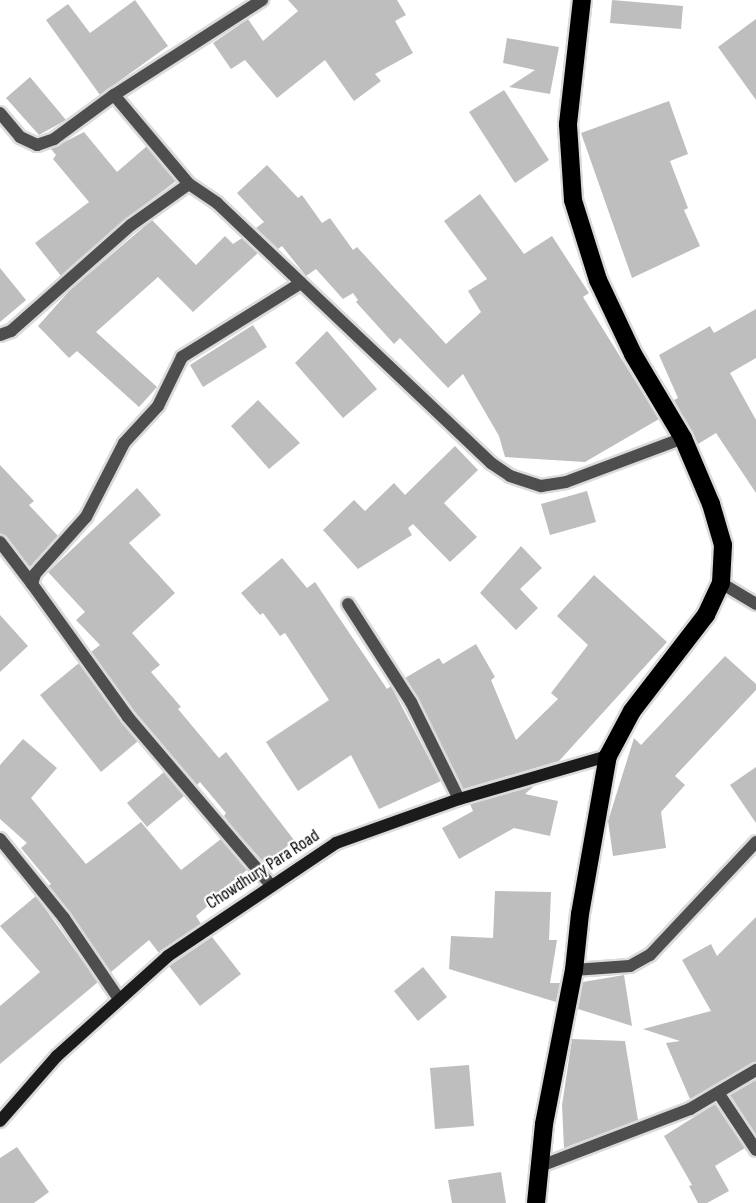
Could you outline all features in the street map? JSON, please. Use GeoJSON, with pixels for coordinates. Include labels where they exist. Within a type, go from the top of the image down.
{"type":"FeatureCollection","features":[{"type":"Feature","properties":{"kind":"highway"},"geometry":{"type":"LineString","coordinates":[[536,1203],[538,1167],[574,970],[608,756],[632,711],[706,615],[721,583],[723,544],[711,504],[683,438],[633,354],[598,280],[573,200],[568,124],[582,0]]}},
{"type":"Feature","properties":{"kind":"street"},"geometry":{"type":"LineString","coordinates":[[0,114],[20,137],[37,145],[54,139],[114,95],[262,0]]}},
{"type":"Feature","properties":{"kind":"street"},"geometry":{"type":"LineString","coordinates":[[114,95],[189,184],[216,203],[491,463],[510,476],[541,486],[566,482],[683,438]]}},
{"type":"Feature","properties":{"kind":"street"},"geometry":{"type":"LineString","coordinates":[[0,335],[11,331],[131,225],[189,184]]}},
{"type":"Feature","properties":{"kind":"street"},"geometry":{"type":"LineString","coordinates":[[32,584],[35,574],[86,517],[124,443],[158,406],[182,357],[301,283]]}},
{"type":"Feature","properties":{"kind":"street"},"geometry":{"type":"LineString","coordinates":[[0,542],[128,717],[270,884]]}},
{"type":"Feature","properties":{"kind":"street"},"geometry":{"type":"LineString","coordinates":[[721,583],[756,604]]}},
{"type":"Feature","properties":{"kind":"street"},"geometry":{"type":"LineString","coordinates":[[348,604],[411,702],[459,799]]}},
{"type":"Feature","properties":{"kind":"street","name":"Chowdhury Para Road"},"geometry":{"type":"LineString","coordinates":[[0,1121],[57,1056],[168,956],[270,884],[336,843],[459,799],[608,756]]}},
{"type":"Feature","properties":{"kind":"street"},"geometry":{"type":"LineString","coordinates":[[0,839],[64,918],[119,999]]}},
{"type":"Feature","properties":{"kind":"street"},"geometry":{"type":"LineString","coordinates":[[574,970],[630,966],[650,955],[756,842]]}},
{"type":"Feature","properties":{"kind":"street"},"geometry":{"type":"LineString","coordinates":[[538,1167],[719,1094],[756,1070]]}},
{"type":"Feature","properties":{"kind":"street"},"geometry":{"type":"LineString","coordinates":[[719,1094],[756,1150]]}},
{"type":"Feature","properties":{"kind":"building"},"geometry":{"type":"Polygon","coordinates":[[[135,0],[168,46],[100,95],[46,20],[68,4],[90,33],[135,0]]]}},
{"type":"Feature","properties":{"kind":"building"},"geometry":{"type":"Polygon","coordinates":[[[288,0],[397,0],[406,15],[395,21],[413,53],[375,74],[381,81],[354,101],[325,60],[277,98],[245,60],[231,69],[213,43],[248,19],[263,41],[298,11],[288,0]]]}},
{"type":"Feature","properties":{"kind":"building"},"geometry":{"type":"Polygon","coordinates":[[[612,0],[683,6],[681,29],[610,23],[612,0]]]}},
{"type":"Feature","properties":{"kind":"building"},"geometry":{"type":"Polygon","coordinates":[[[756,19],[756,100],[718,47],[756,19]]]}},
{"type":"Feature","properties":{"kind":"building"},"geometry":{"type":"Polygon","coordinates":[[[507,38],[559,47],[550,94],[509,87],[535,70],[503,63],[507,38]]]}},
{"type":"Feature","properties":{"kind":"building"},"geometry":{"type":"Polygon","coordinates":[[[30,77],[66,120],[39,135],[6,98],[30,77]]]}},
{"type":"Feature","properties":{"kind":"building"},"geometry":{"type":"Polygon","coordinates":[[[504,90],[549,160],[515,183],[469,112],[504,90]]]}},
{"type":"Feature","properties":{"kind":"building"},"geometry":{"type":"Polygon","coordinates":[[[669,101],[688,154],[670,161],[688,208],[684,210],[700,246],[632,278],[581,133],[669,101]]]}},
{"type":"Feature","properties":{"kind":"building"},"geometry":{"type":"Polygon","coordinates":[[[84,132],[117,172],[147,146],[176,181],[126,219],[61,276],[35,243],[89,202],[53,159],[56,155],[51,149],[84,132]]]}},
{"type":"Feature","properties":{"kind":"building"},"geometry":{"type":"Polygon","coordinates":[[[267,165],[298,198],[302,195],[322,223],[330,218],[353,250],[357,247],[446,344],[481,312],[468,291],[487,279],[444,221],[480,194],[524,254],[552,236],[589,293],[583,297],[659,419],[585,462],[505,457],[499,436],[463,374],[448,388],[400,338],[394,344],[356,302],[358,300],[353,293],[343,299],[316,269],[306,276],[282,246],[278,249],[256,228],[264,222],[237,193],[267,165]]]}},
{"type":"Feature","properties":{"kind":"building"},"geometry":{"type":"Polygon","coordinates":[[[152,220],[196,265],[225,236],[233,244],[242,238],[258,253],[193,312],[158,277],[96,332],[157,387],[139,407],[77,351],[69,358],[38,326],[71,289],[152,220]]]}},
{"type":"Feature","properties":{"kind":"building"},"geometry":{"type":"Polygon","coordinates":[[[0,268],[26,300],[0,322],[0,268]]]}},
{"type":"Feature","properties":{"kind":"building"},"geometry":{"type":"Polygon","coordinates":[[[756,309],[756,358],[730,373],[756,420],[756,493],[716,433],[698,444],[674,400],[678,398],[659,355],[710,326],[714,333],[756,309]]]}},
{"type":"Feature","properties":{"kind":"building"},"geometry":{"type":"Polygon","coordinates":[[[253,325],[267,347],[203,387],[190,365],[253,325]]]}},
{"type":"Feature","properties":{"kind":"building"},"geometry":{"type":"Polygon","coordinates":[[[327,331],[377,389],[343,418],[295,363],[327,331]]]}},
{"type":"Feature","properties":{"kind":"building"},"geometry":{"type":"Polygon","coordinates":[[[258,400],[300,443],[269,469],[231,426],[258,400]]]}},
{"type":"Feature","properties":{"kind":"building"},"geometry":{"type":"Polygon","coordinates":[[[455,446],[478,470],[444,503],[477,537],[450,562],[413,524],[408,528],[412,535],[358,569],[323,530],[354,500],[365,511],[394,483],[405,495],[455,446]]]}},
{"type":"Feature","properties":{"kind":"building"},"geometry":{"type":"Polygon","coordinates":[[[0,465],[34,501],[29,505],[58,536],[30,567],[0,533],[0,465]]]}},
{"type":"Feature","properties":{"kind":"building"},"geometry":{"type":"Polygon","coordinates":[[[137,488],[161,515],[129,543],[175,593],[132,633],[160,665],[151,672],[181,707],[178,709],[219,758],[226,752],[294,840],[266,865],[234,829],[224,816],[226,813],[200,782],[197,785],[135,712],[91,652],[100,645],[76,620],[85,612],[48,572],[137,488]]]}},
{"type":"Feature","properties":{"kind":"building"},"geometry":{"type":"Polygon","coordinates":[[[587,491],[596,522],[550,535],[541,504],[587,491]]]}},
{"type":"Feature","properties":{"kind":"building"},"geometry":{"type":"Polygon","coordinates":[[[521,546],[542,568],[520,589],[538,608],[516,630],[480,593],[521,546]]]}},
{"type":"Feature","properties":{"kind":"building"},"geometry":{"type":"Polygon","coordinates":[[[282,558],[307,588],[315,582],[387,689],[391,686],[441,781],[379,809],[351,755],[298,791],[266,742],[329,700],[285,633],[280,636],[263,613],[260,615],[241,593],[282,558]]]}},
{"type":"Feature","properties":{"kind":"building"},"geometry":{"type":"Polygon","coordinates":[[[594,575],[667,642],[559,761],[463,789],[405,678],[439,658],[443,664],[476,644],[495,677],[491,680],[516,740],[558,699],[551,693],[588,645],[557,616],[594,575]]]}},
{"type":"Feature","properties":{"kind":"building"},"geometry":{"type":"Polygon","coordinates":[[[0,615],[28,646],[0,672],[0,615]]]}},
{"type":"Feature","properties":{"kind":"building"},"geometry":{"type":"Polygon","coordinates":[[[725,656],[756,684],[756,690],[675,776],[685,785],[661,812],[666,848],[613,856],[608,821],[634,738],[641,745],[725,656]]]}},
{"type":"Feature","properties":{"kind":"building"},"geometry":{"type":"Polygon","coordinates":[[[79,663],[138,741],[101,772],[40,695],[79,663]]]}},
{"type":"Feature","properties":{"kind":"building"},"geometry":{"type":"Polygon","coordinates":[[[23,739],[57,768],[31,798],[86,864],[141,822],[181,870],[221,839],[247,870],[207,901],[210,904],[196,916],[201,924],[159,953],[149,940],[111,972],[48,886],[51,884],[21,848],[27,843],[0,819],[0,765],[23,739]]]}},
{"type":"Feature","properties":{"kind":"building"},"geometry":{"type":"Polygon","coordinates":[[[756,767],[756,823],[730,785],[756,767]]]}},
{"type":"Feature","properties":{"kind":"building"},"geometry":{"type":"Polygon","coordinates":[[[164,772],[184,796],[147,827],[127,803],[164,772]]]}},
{"type":"Feature","properties":{"kind":"building"},"geometry":{"type":"Polygon","coordinates":[[[534,786],[525,794],[558,801],[550,836],[514,828],[459,859],[442,828],[473,811],[470,804],[534,786]]]}},
{"type":"Feature","properties":{"kind":"building"},"geometry":{"type":"Polygon","coordinates":[[[495,891],[551,892],[549,940],[557,940],[550,983],[560,983],[556,1002],[449,969],[451,936],[493,938],[495,891]]]}},
{"type":"Feature","properties":{"kind":"building"},"geometry":{"type":"Polygon","coordinates":[[[36,896],[98,982],[0,1064],[0,1006],[40,972],[0,926],[36,896]]]}},
{"type":"Feature","properties":{"kind":"building"},"geometry":{"type":"Polygon","coordinates":[[[756,917],[756,1062],[690,1099],[666,1043],[680,1041],[643,1029],[711,1011],[682,960],[711,944],[717,956],[756,917]]]}},
{"type":"Feature","properties":{"kind":"building"},"geometry":{"type":"Polygon","coordinates":[[[212,937],[241,974],[200,1006],[169,966],[212,937]]]}},
{"type":"Feature","properties":{"kind":"building"},"geometry":{"type":"Polygon","coordinates":[[[423,967],[447,997],[418,1021],[394,991],[423,967]]]}},
{"type":"Feature","properties":{"kind":"building"},"geometry":{"type":"Polygon","coordinates":[[[624,975],[632,1026],[578,1009],[583,982],[624,975]]]}},
{"type":"Feature","properties":{"kind":"building"},"geometry":{"type":"Polygon","coordinates":[[[572,1039],[625,1041],[638,1120],[564,1148],[562,1105],[572,1039]]]}},
{"type":"Feature","properties":{"kind":"building"},"geometry":{"type":"Polygon","coordinates":[[[469,1065],[474,1126],[435,1129],[430,1068],[469,1065]]]}},
{"type":"Feature","properties":{"kind":"building"},"geometry":{"type":"Polygon","coordinates":[[[756,1080],[756,1135],[730,1095],[756,1080]]]}},
{"type":"Feature","properties":{"kind":"building"},"geometry":{"type":"Polygon","coordinates":[[[715,1104],[745,1148],[715,1166],[729,1191],[707,1203],[698,1203],[689,1186],[692,1185],[664,1136],[715,1104]]]}},
{"type":"Feature","properties":{"kind":"building"},"geometry":{"type":"Polygon","coordinates":[[[17,1147],[49,1192],[34,1203],[0,1203],[0,1158],[17,1147]]]}},
{"type":"Feature","properties":{"kind":"building"},"geometry":{"type":"Polygon","coordinates":[[[501,1172],[506,1203],[452,1203],[448,1180],[501,1172]]]}}]}
